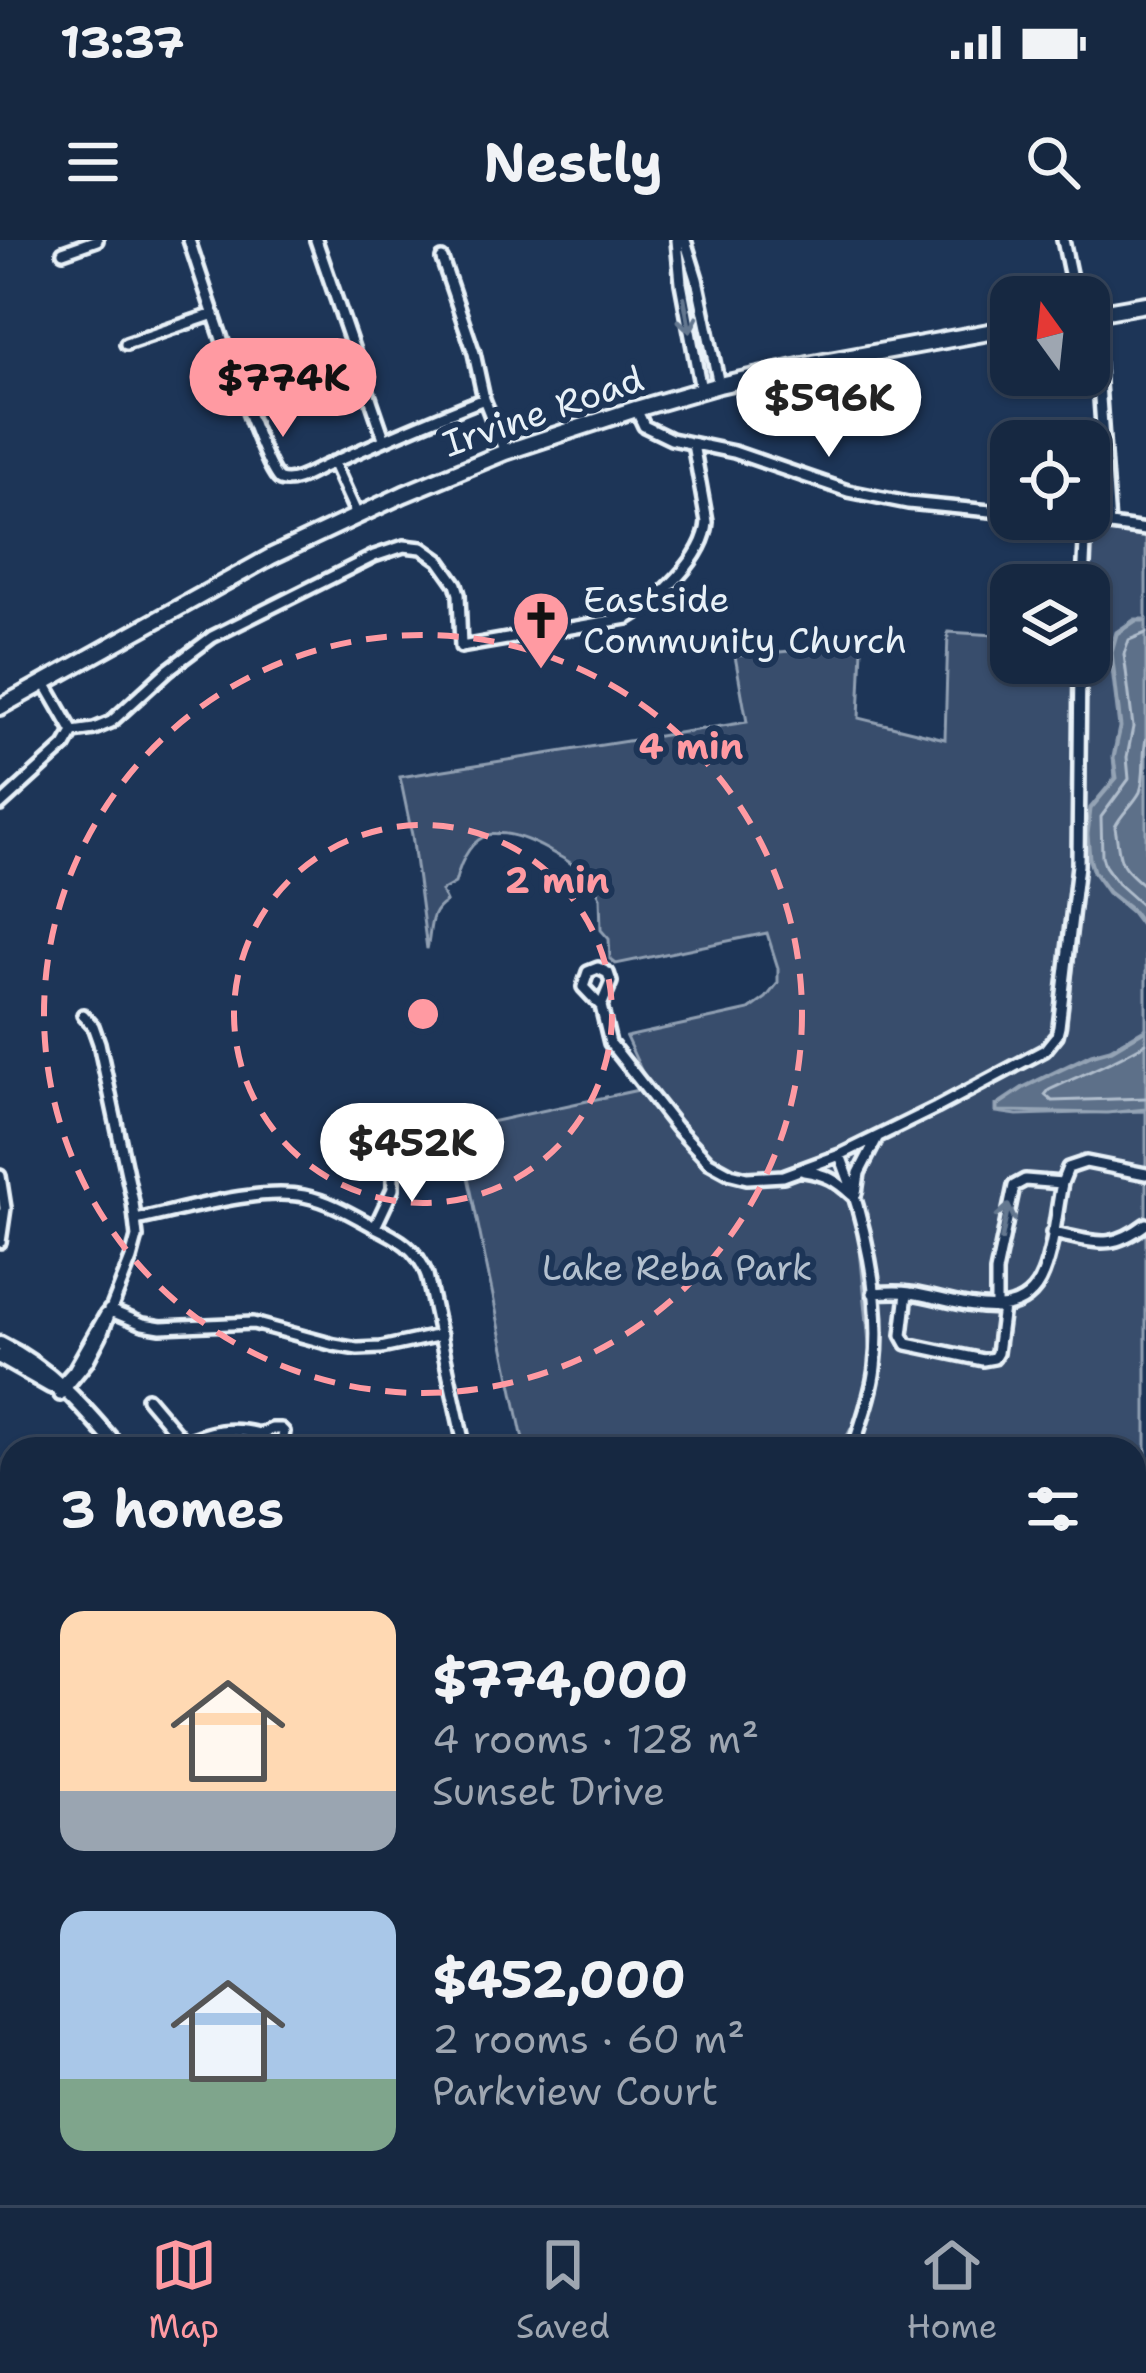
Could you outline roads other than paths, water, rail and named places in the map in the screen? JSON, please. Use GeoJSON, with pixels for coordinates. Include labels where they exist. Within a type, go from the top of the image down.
{"type":"FeatureCollection","features":[{"type":"Feature","properties":{"kind":"main road"},"geometry":{"type":"LineString","coordinates":[[1110,310],[1146,304]]}},
{"type":"Feature","properties":{"kind":"main road","name":"Irvine Road"},"geometry":{"type":"LineString","coordinates":[[0,707],[272,556],[506,452],[701,390],[990,332]]}},
{"type":"Feature","properties":{"kind":"street"},"geometry":{"type":"LineString","coordinates":[[63,252],[97,240]]}},
{"type":"Feature","properties":{"kind":"street"},"geometry":{"type":"LineString","coordinates":[[188,240],[272,473],[280,480],[290,481],[484,399]]}},
{"type":"Feature","properties":{"kind":"street"},"geometry":{"type":"LineString","coordinates":[[316,240],[384,438]]}},
{"type":"Feature","properties":{"kind":"street"},"geometry":{"type":"LineString","coordinates":[[681,240],[697,279],[719,386]]}},
{"type":"Feature","properties":{"kind":"street"},"geometry":{"type":"LineString","coordinates":[[681,240],[681,283],[701,390]]}},
{"type":"Feature","properties":{"kind":"street"},"geometry":{"type":"LineString","coordinates":[[1063,240],[1071,276]]}},
{"type":"Feature","properties":{"kind":"street"},"geometry":{"type":"LineString","coordinates":[[442,259],[475,353],[484,399],[506,452]]}},
{"type":"Feature","properties":{"kind":"street"},"geometry":{"type":"LineString","coordinates":[[126,344],[214,314]]}},
{"type":"Feature","properties":{"kind":"street"},"geometry":{"type":"LineString","coordinates":[[636,409],[644,426],[671,440],[734,452],[848,491],[990,511]]}},
{"type":"Feature","properties":{"kind":"street"},"geometry":{"type":"LineString","coordinates":[[73,731],[111,722],[212,637],[374,556],[404,546],[422,548],[440,560],[456,584],[461,646],[628,618],[674,580],[691,561],[706,532],[693,444]]}},
{"type":"Feature","properties":{"kind":"street"},"geometry":{"type":"LineString","coordinates":[[333,463],[357,515]]}},
{"type":"Feature","properties":{"kind":"street"},"geometry":{"type":"LineString","coordinates":[[1110,520],[1146,530]]}},
{"type":"Feature","properties":{"kind":"street"},"geometry":{"type":"LineString","coordinates":[[45,683],[73,731]]}},
{"type":"Feature","properties":{"kind":"street"},"geometry":{"type":"LineString","coordinates":[[602,1006],[610,1043],[621,1060],[709,1162],[731,1174],[756,1179],[799,1171],[841,1155],[1038,1054],[1057,1036],[1078,851],[1080,684]]}},
{"type":"Feature","properties":{"kind":"street"},"geometry":{"type":"LineString","coordinates":[[0,805],[65,746],[73,731]]}},
{"type":"Feature","properties":{"kind":"street"},"geometry":{"type":"LineString","coordinates":[[61,1390],[87,1362],[135,1248],[136,1220],[99,1043],[83,1015]]}},
{"type":"Feature","properties":{"kind":"street"},"geometry":{"type":"LineString","coordinates":[[856,1198],[860,1173],[877,1138]]}},
{"type":"Feature","properties":{"kind":"street"},"geometry":{"type":"LineString","coordinates":[[841,1155],[867,1240],[872,1293],[875,1366],[856,1437]]}},
{"type":"Feature","properties":{"kind":"street"},"geometry":{"type":"LineString","coordinates":[[872,1293],[907,1292],[999,1308],[1022,1300],[1046,1268],[1068,1168],[1078,1163],[1146,1174]]}},
{"type":"Feature","properties":{"kind":"street"},"geometry":{"type":"LineString","coordinates":[[799,1171],[825,1174],[856,1198]]}},
{"type":"Feature","properties":{"kind":"street"},"geometry":{"type":"LineString","coordinates":[[375,1227],[393,1189],[392,1173]]}},
{"type":"Feature","properties":{"kind":"street"},"geometry":{"type":"LineString","coordinates":[[0,1175],[5,1219],[0,1241]]}},
{"type":"Feature","properties":{"kind":"street"},"geometry":{"type":"LineString","coordinates":[[907,1292],[902,1335],[907,1344],[983,1360],[994,1358],[999,1308],[995,1272],[1014,1186],[1025,1180],[1062,1183]]}},
{"type":"Feature","properties":{"kind":"street"},"geometry":{"type":"LineString","coordinates":[[136,1220],[254,1196],[289,1194],[332,1204],[410,1247],[423,1264],[462,1437]]}},
{"type":"Feature","properties":{"kind":"street"},"geometry":{"type":"LineString","coordinates":[[1052,1233],[1115,1243],[1146,1224]]}},
{"type":"Feature","properties":{"kind":"street"},"geometry":{"type":"LineString","coordinates":[[109,1310],[161,1328],[254,1323],[358,1349],[441,1335]]}},
{"type":"Feature","properties":{"kind":"street"},"geometry":{"type":"LineString","coordinates":[[0,1344],[27,1358],[107,1437]]}},
{"type":"Feature","properties":{"kind":"street"},"geometry":{"type":"LineString","coordinates":[[0,1357],[61,1390],[98,1437]]}},
{"type":"Feature","properties":{"kind":"street"},"geometry":{"type":"LineString","coordinates":[[147,1398],[180,1437]]}},
{"type":"Feature","properties":{"kind":"street"},"geometry":{"type":"LineString","coordinates":[[202,1437],[227,1429],[260,1434]]}},
{"type":"Feature","properties":{"kind":"water"},"geometry":{"type":"Polygon","coordinates":[[[1136,621],[1146,621],[1146,929],[1094,871],[1088,834],[1091,809],[1117,778],[1114,758],[1121,727],[1112,652],[1117,634],[1136,621]]]}},
{"type":"Feature","properties":{"kind":"water"},"geometry":{"type":"Polygon","coordinates":[[[1146,1030],[1146,1109],[997,1111],[997,1106],[1024,1088],[1146,1030]]]}},
{"type":"Feature","properties":{"kind":"place","name":"Eastside Community Church"},"geometry":{"type":"Point","coordinates":[541,671]}},
{"type":"Feature","properties":{"kind":"park label","name":"Lake Reba Park"},"geometry":{"type":"Point","coordinates":[677,1267]}}]}
